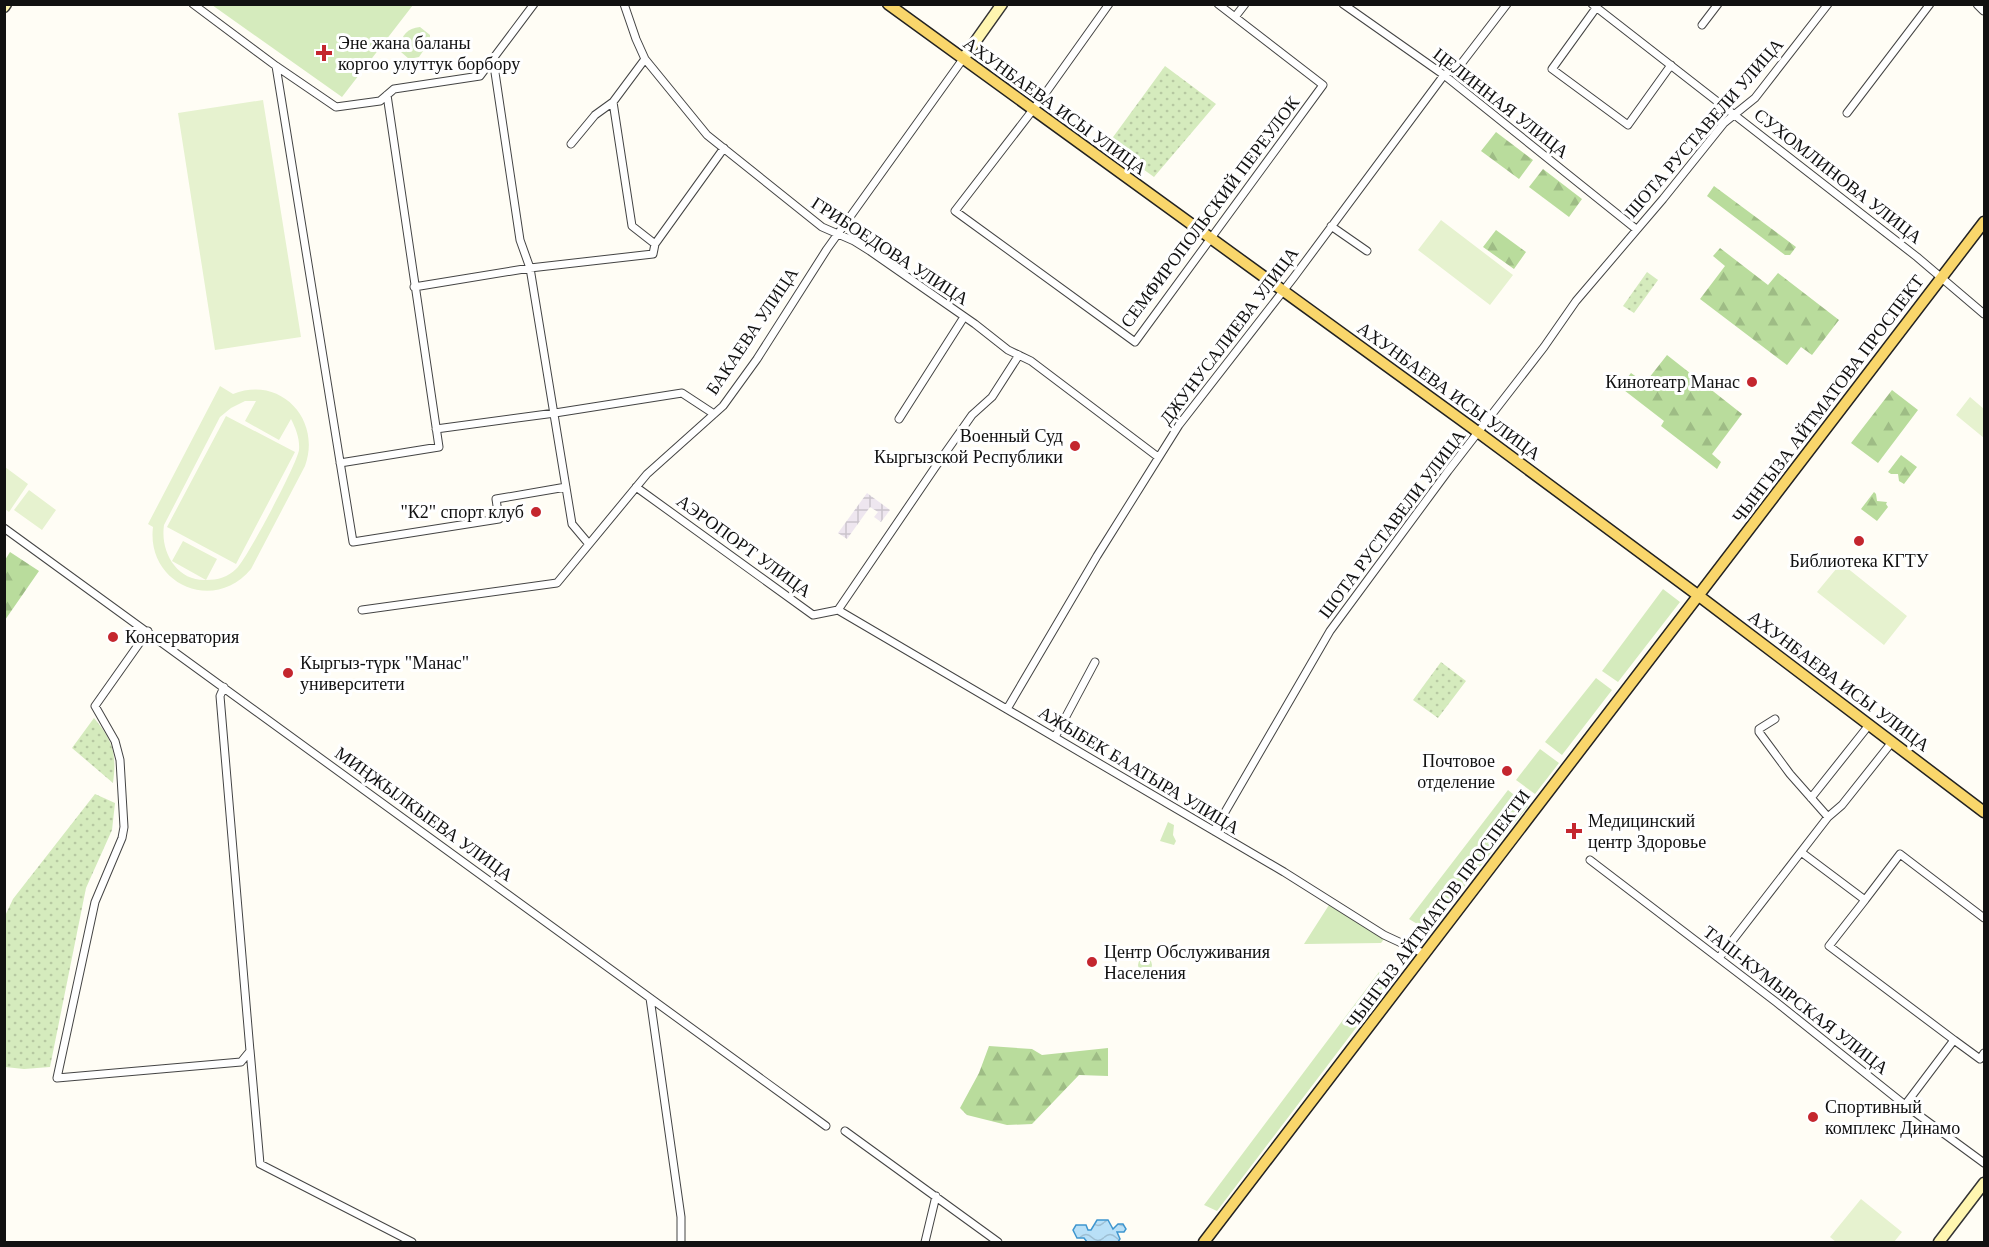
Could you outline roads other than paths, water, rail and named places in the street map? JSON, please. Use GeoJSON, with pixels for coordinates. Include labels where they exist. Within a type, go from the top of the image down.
{"type":"FeatureCollection","features":[{"type":"Feature","properties":{"kind":"main road","name":"АХУНБАЕВА ИСЫ УЛИЦА"},"geometry":{"type":"LineString","coordinates":[[888,4],[1283,290],[1699,596],[1984,812]]}},
{"type":"Feature","properties":{"kind":"main road","name":"БАКАЕВА УЛИЦА"},"geometry":{"type":"LineString","coordinates":[[963,59],[1002,4]]}},
{"type":"Feature","properties":{"kind":"main road","name":"ЧЫНГЫЗА АЙТМАТОВА ПРОСПЕКТ"},"geometry":{"type":"LineString","coordinates":[[1699,596],[1984,222]]}},
{"type":"Feature","properties":{"kind":"main road","name":"ЧЫНГЫЗ АЙТМАТОВ ПРОСПЕКТИ"},"geometry":{"type":"LineString","coordinates":[[1204,1242],[1699,596]]}},
{"type":"Feature","properties":{"kind":"main road"},"geometry":{"type":"LineString","coordinates":[[1939,1242],[1984,1183]]}},
{"type":"Feature","properties":{"kind":"street"},"geometry":{"type":"LineString","coordinates":[[193,4],[336,107],[380,101],[394,89],[480,76],[534,4]]}},
{"type":"Feature","properties":{"kind":"street","name":"ГРИБОЕДОВА УЛИЦА"},"geometry":{"type":"LineString","coordinates":[[624,4],[645,59],[707,135],[822,227],[870,251],[1008,350],[1031,362],[1158,457]]}},
{"type":"Feature","properties":{"kind":"street","name":"СЕМФИРОПОЛЬСКИЙ ПЕРЕУЛОК"},"geometry":{"type":"LineString","coordinates":[[1109,4],[1033,110],[955,211],[1135,342],[1323,85],[1218,4]]}},
{"type":"Feature","properties":{"kind":"street"},"geometry":{"type":"LineString","coordinates":[[1235,17],[1245,4]]}},
{"type":"Feature","properties":{"kind":"street","name":"ЦЕЛИННАЯ УЛИЦА"},"geometry":{"type":"LineString","coordinates":[[1343,4],[1444,75],[1636,229]]}},
{"type":"Feature","properties":{"kind":"street","name":"ДЖУНУСАЛИЕВА УЛИЦА"},"geometry":{"type":"LineString","coordinates":[[1007,709],[1097,556],[1179,425],[1332,226],[1444,75],[1461,64],[1507,4]]}},
{"type":"Feature","properties":{"kind":"street"},"geometry":{"type":"LineString","coordinates":[[1702,25],[1718,4]]}},
{"type":"Feature","properties":{"kind":"street","name":"ШОТА РУСТАВЕЛИ УЛИЦА"},"geometry":{"type":"LineString","coordinates":[[1214,831],[1330,631],[1448,471],[1544,347],[1576,301],[1724,123],[1755,98],[1828,4]]}},
{"type":"Feature","properties":{"kind":"street"},"geometry":{"type":"LineString","coordinates":[[1847,113],[1930,4]]}},
{"type":"Feature","properties":{"kind":"street"},"geometry":{"type":"LineString","coordinates":[[1978,4],[1984,10]]}},
{"type":"Feature","properties":{"kind":"street","name":"СУХОМЛИНОВА УЛИЦА"},"geometry":{"type":"LineString","coordinates":[[1671,65],[1628,125],[1552,69],[1594,6],[1671,65],[1734,114],[1942,277],[1984,314]]}},
{"type":"Feature","properties":{"kind":"street"},"geometry":{"type":"LineString","coordinates":[[494,59],[520,240],[530,268],[572,524],[588,543]]}},
{"type":"Feature","properties":{"kind":"street"},"geometry":{"type":"LineString","coordinates":[[571,144],[595,115],[613,102],[645,59]]}},
{"type":"Feature","properties":{"kind":"street","name":"БАКАЕВА УЛИЦА"},"geometry":{"type":"LineString","coordinates":[[362,610],[557,583],[647,474],[723,406],[757,358],[827,249],[963,59]]}},
{"type":"Feature","properties":{"kind":"street"},"geometry":{"type":"LineString","coordinates":[[276,66],[353,542],[499,519],[496,499],[566,488]]}},
{"type":"Feature","properties":{"kind":"street"},"geometry":{"type":"LineString","coordinates":[[340,463],[439,447],[387,95]]}},
{"type":"Feature","properties":{"kind":"street"},"geometry":{"type":"LineString","coordinates":[[613,102],[632,226],[655,244]]}},
{"type":"Feature","properties":{"kind":"street"},"geometry":{"type":"LineString","coordinates":[[414,287],[530,268],[652,254],[655,244],[724,148]]}},
{"type":"Feature","properties":{"kind":"street"},"geometry":{"type":"LineString","coordinates":[[1332,226],[1367,250]]}},
{"type":"Feature","properties":{"kind":"street"},"geometry":{"type":"LineString","coordinates":[[899,418],[964,317]]}},
{"type":"Feature","properties":{"kind":"street"},"geometry":{"type":"LineString","coordinates":[[838,610],[972,415],[992,397],[1019,355]]}},
{"type":"Feature","properties":{"kind":"street"},"geometry":{"type":"LineString","coordinates":[[436,429],[681,393],[714,414]]}},
{"type":"Feature","properties":{"kind":"street","name":"АЭРОПОРТ УЛИЦА"},"geometry":{"type":"LineString","coordinates":[[636,487],[813,615],[838,610]]}},
{"type":"Feature","properties":{"kind":"street","name":"МИҢЖЫЛКЫЕВА УЛИЦА"},"geometry":{"type":"LineString","coordinates":[[4,528],[826,1126]]}},
{"type":"Feature","properties":{"kind":"street","name":"АЖЫБЕК БААТЫРА УЛИЦА"},"geometry":{"type":"LineString","coordinates":[[838,610],[1284,872],[1384,935],[1425,954]]}},
{"type":"Feature","properties":{"kind":"street"},"geometry":{"type":"LineString","coordinates":[[148,631],[94,706],[115,741],[120,760],[124,827],[95,902],[57,1078],[241,1062],[250,1051],[249,1041]]}},
{"type":"Feature","properties":{"kind":"street"},"geometry":{"type":"LineString","coordinates":[[1055,737],[1095,662]]}},
{"type":"Feature","properties":{"kind":"street"},"geometry":{"type":"LineString","coordinates":[[224,687],[220,696],[260,1164],[412,1242]]}},
{"type":"Feature","properties":{"kind":"street"},"geometry":{"type":"LineString","coordinates":[[1775,719],[1759,732],[1784,766],[1828,817]]}},
{"type":"Feature","properties":{"kind":"street"},"geometry":{"type":"LineString","coordinates":[[1811,798],[1869,725]]}},
{"type":"Feature","properties":{"kind":"street"},"geometry":{"type":"LineString","coordinates":[[1719,958],[1828,817],[1842,805],[1892,742]]}},
{"type":"Feature","properties":{"kind":"street"},"geometry":{"type":"LineString","coordinates":[[1801,852],[1865,900]]}},
{"type":"Feature","properties":{"kind":"street"},"geometry":{"type":"LineString","coordinates":[[1984,918],[1900,854],[1829,946],[1980,1059],[1984,1053]]}},
{"type":"Feature","properties":{"kind":"street","name":"ТАШ-КУМЫРСКАЯ УЛИЦА"},"geometry":{"type":"LineString","coordinates":[[1590,860],[1719,958],[1905,1105],[1984,1163]]}},
{"type":"Feature","properties":{"kind":"street"},"geometry":{"type":"LineString","coordinates":[[650,998],[681,1217],[681,1242]]}},
{"type":"Feature","properties":{"kind":"street"},"geometry":{"type":"LineString","coordinates":[[1905,1105],[1954,1040]]}},
{"type":"Feature","properties":{"kind":"street"},"geometry":{"type":"LineString","coordinates":[[845,1131],[998,1242]]}},
{"type":"Feature","properties":{"kind":"street"},"geometry":{"type":"LineString","coordinates":[[926,1242],[936,1196]]}},
{"type":"Feature","properties":{"kind":"water"},"geometry":{"type":"Polygon","coordinates":[[[1097,1220],[1108,1220],[1113,1229],[1118,1224],[1123,1224],[1126,1229],[1124,1232],[1117,1232],[1120,1239],[1118,1242],[1087,1242],[1084,1238],[1077,1238],[1073,1230],[1076,1225],[1086,1225],[1088,1230],[1091,1230],[1097,1220]]]}},
{"type":"Feature","properties":{"kind":"place","name":"Эне жана баланы коргоо улуттук борбору"},"geometry":{"type":"Point","coordinates":[324,53]}},
{"type":"Feature","properties":{"kind":"place","name":"Кинотеатр Манас"},"geometry":{"type":"Point","coordinates":[1752,382]}},
{"type":"Feature","properties":{"kind":"place","name":"Военный Суд Кыргызской Республики"},"geometry":{"type":"Point","coordinates":[1075,446]}},
{"type":"Feature","properties":{"kind":"place","name":"\"К2\" спорт клуб"},"geometry":{"type":"Point","coordinates":[536,512]}},
{"type":"Feature","properties":{"kind":"place","name":"Библиотека КГТУ"},"geometry":{"type":"Point","coordinates":[1859,541]}},
{"type":"Feature","properties":{"kind":"place","name":"Консерватория"},"geometry":{"type":"Point","coordinates":[113,637]}},
{"type":"Feature","properties":{"kind":"place","name":"Кыргыз-түрк \"Манас\" университети"},"geometry":{"type":"Point","coordinates":[288,673]}},
{"type":"Feature","properties":{"kind":"place","name":"Почтовое отделение"},"geometry":{"type":"Point","coordinates":[1507,771]}},
{"type":"Feature","properties":{"kind":"place","name":"Медицинский центр Здоровье"},"geometry":{"type":"Point","coordinates":[1574,831]}},
{"type":"Feature","properties":{"kind":"place","name":"Центр Обслуживания Населения"},"geometry":{"type":"Point","coordinates":[1092,962]}},
{"type":"Feature","properties":{"kind":"place","name":"Спортивный комплекс Динамо"},"geometry":{"type":"Point","coordinates":[1813,1117]}}]}
